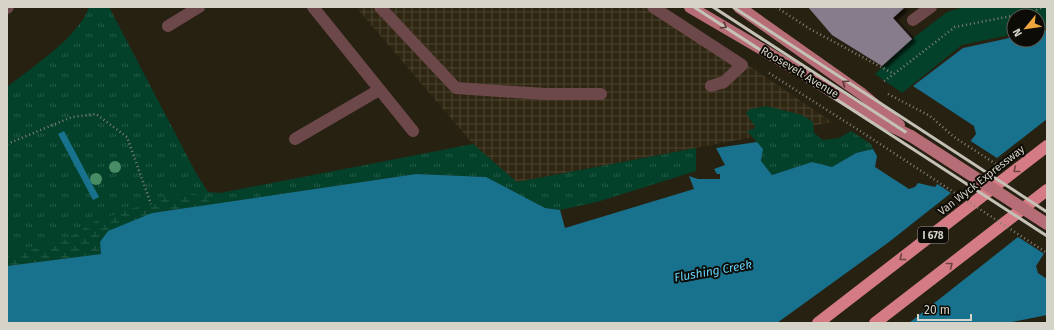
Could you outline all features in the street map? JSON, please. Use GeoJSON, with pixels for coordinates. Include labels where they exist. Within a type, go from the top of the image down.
{"type":"FeatureCollection","features":[{"type":"Feature","properties":{"kind":"highway","name":"Van Wyck Expressway"},"geometry":{"type":"LineString","coordinates":[[818,323],[1047,146]]}},
{"type":"Feature","properties":{"kind":"highway"},"geometry":{"type":"LineString","coordinates":[[875,323],[1047,190]]}},
{"type":"Feature","properties":{"kind":"main road","name":"Roosevelt Avenue"},"geometry":{"type":"LineString","coordinates":[[690,7],[794,68],[874,111]]}},
{"type":"Feature","properties":{"kind":"main road","name":"Roosevelt Avenue"},"geometry":{"type":"LineString","coordinates":[[739,7],[874,111],[1047,224]]}},
{"type":"Feature","properties":{"kind":"lane"},"geometry":{"type":"LineString","coordinates":[[168,26],[199,7]]}},
{"type":"Feature","properties":{"kind":"lane"},"geometry":{"type":"LineString","coordinates":[[314,7],[413,131]]}},
{"type":"Feature","properties":{"kind":"lane"},"geometry":{"type":"LineString","coordinates":[[380,7],[456,88],[545,94],[601,94]]}},
{"type":"Feature","properties":{"kind":"lane"},"geometry":{"type":"LineString","coordinates":[[653,7],[742,65],[724,82],[711,86]]}},
{"type":"Feature","properties":{"kind":"lane"},"geometry":{"type":"LineString","coordinates":[[913,20],[931,7]]}},
{"type":"Feature","properties":{"kind":"lane"},"geometry":{"type":"LineString","coordinates":[[295,139],[379,90]]}},
{"type":"Feature","properties":{"kind":"path"},"geometry":{"type":"LineString","coordinates":[[776,7],[810,29],[894,74]]}},
{"type":"Feature","properties":{"kind":"path"},"geometry":{"type":"LineString","coordinates":[[884,81],[955,28],[1032,12],[1043,7]]}},
{"type":"Feature","properties":{"kind":"path"},"geometry":{"type":"LineString","coordinates":[[892,97],[930,116],[954,137],[1001,168]]}},
{"type":"Feature","properties":{"kind":"path"},"geometry":{"type":"LineString","coordinates":[[7,144],[72,117],[96,114],[126,137],[152,204]]}},
{"type":"Feature","properties":{"kind":"path"},"geometry":{"type":"LineString","coordinates":[[860,131],[1047,253]]}},
{"type":"Feature","properties":{"kind":"shaded area"},"geometry":{"type":"Polygon","coordinates":[[[356,7],[662,7],[832,122],[517,182],[473,144],[356,7]]]}},
{"type":"Feature","properties":{"kind":"green space"},"geometry":{"type":"Polygon","coordinates":[[[89,7],[109,7],[196,173],[208,192],[220,193],[473,144],[517,182],[696,148],[696,171],[597,202],[560,210],[545,208],[486,177],[416,174],[152,213],[7,266],[7,87],[54,51],[84,18],[89,7]]]}},
{"type":"Feature","properties":{"kind":"green space"},"geometry":{"type":"Polygon","coordinates":[[[964,7],[1047,7],[1047,28],[1046,8],[1006,8],[1006,36],[962,45],[902,93],[875,74],[912,39],[947,12],[964,7]]]}},
{"type":"Feature","properties":{"kind":"green space"},"geometry":{"type":"Polygon","coordinates":[[[766,106],[802,115],[813,122],[814,133],[823,140],[839,138],[851,131],[871,144],[873,149],[856,153],[832,167],[812,162],[772,175],[761,161],[763,149],[747,131],[756,128],[746,113],[750,109],[766,106]]]}},
{"type":"Feature","properties":{"kind":"green space"},"geometry":{"type":"Polygon","coordinates":[[[185,193],[196,194],[223,202],[152,213],[101,254],[7,266],[7,250],[23,252],[63,241],[96,221],[169,196],[185,193]]]}},
{"type":"Feature","properties":{"kind":"water","name":"Flushing Creek"},"geometry":{"type":"Polygon","coordinates":[[[1046,30],[1047,249],[1036,266],[1038,273],[1047,279],[1047,315],[1007,323],[7,323],[7,266],[101,254],[100,242],[108,231],[152,213],[416,174],[486,177],[545,208],[560,210],[565,228],[694,189],[689,176],[698,179],[720,179],[720,174],[717,174],[714,169],[725,165],[716,148],[757,142],[763,149],[761,161],[772,175],[812,162],[832,167],[856,153],[873,149],[877,156],[875,167],[909,189],[915,187],[918,183],[935,187],[976,134],[974,126],[913,86],[963,48],[1006,39],[1006,48],[1046,48],[1046,30]]]}},
{"type":"Feature","properties":{"kind":"water"},"geometry":{"type":"Polygon","coordinates":[[[64,131],[99,197],[93,200],[58,134],[64,131]]]}},
{"type":"Feature","properties":{"kind":"pier"},"geometry":{"type":"Polygon","coordinates":[[[1047,119],[1046,255],[1018,237],[909,323],[777,323],[889,242],[951,193],[936,183],[969,140],[997,158],[1047,119]]]}},
{"type":"Feature","properties":{"kind":"building"},"geometry":{"type":"Polygon","coordinates":[[[808,7],[905,7],[893,18],[912,39],[882,66],[832,35],[808,7]]]}},
{"type":"Feature","properties":{"kind":"railway"},"geometry":{"type":"LineString","coordinates":[[694,7],[1047,236]]}},
{"type":"Feature","properties":{"kind":"railway"},"geometry":{"type":"LineString","coordinates":[[713,7],[1047,224]]}},
{"type":"Feature","properties":{"kind":"railway"},"geometry":{"type":"LineString","coordinates":[[733,7],[1047,212]]}}]}
